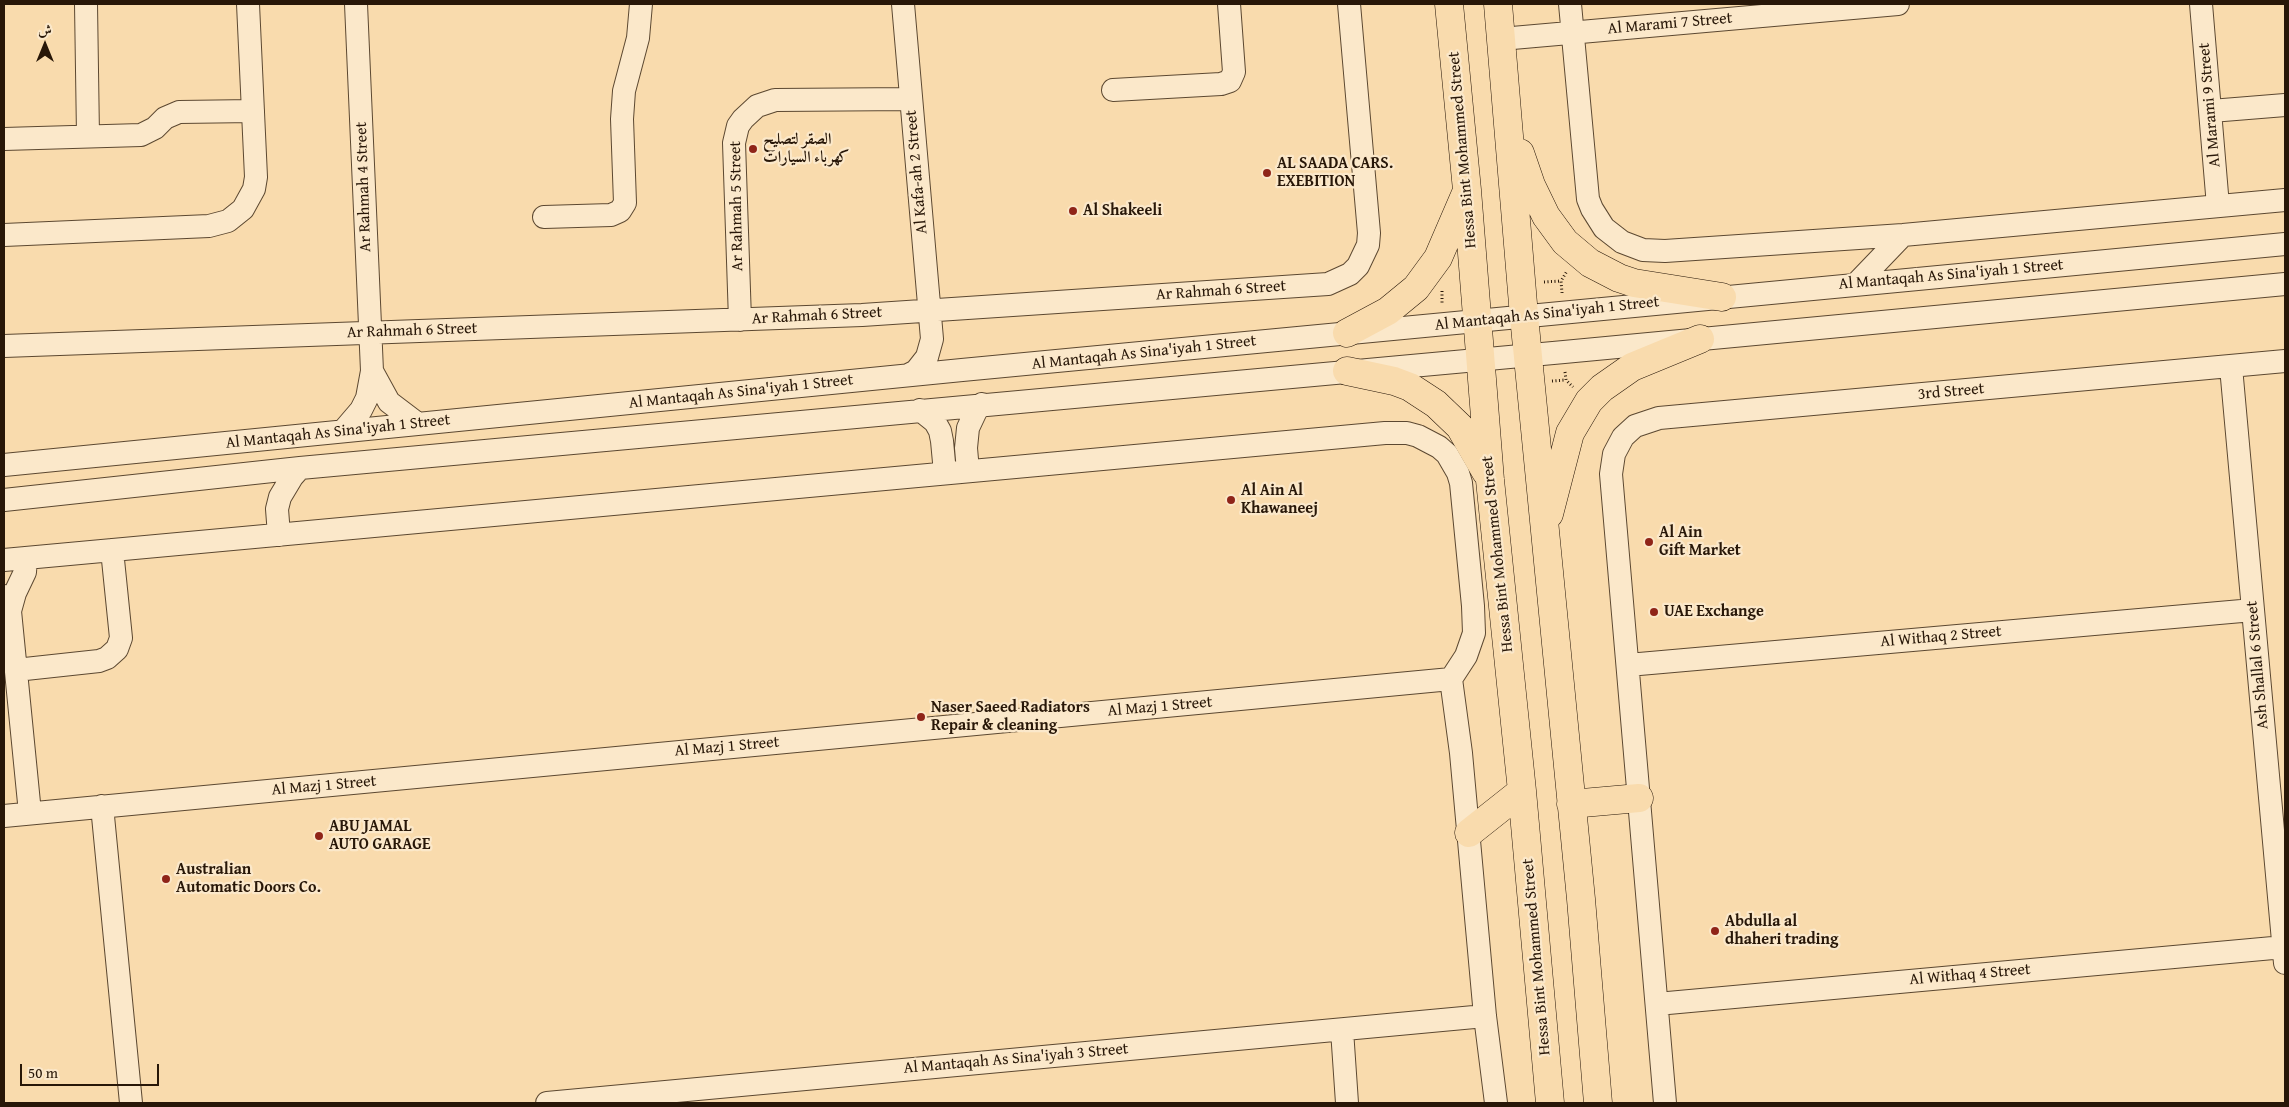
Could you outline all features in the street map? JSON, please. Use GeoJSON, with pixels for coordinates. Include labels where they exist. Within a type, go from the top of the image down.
{"type":"FeatureCollection","features":[{"type":"Feature","properties":{"kind":"main road","name":"Hessa Bint Mohammed Street"},"geometry":{"type":"LineString","coordinates":[[1449,4],[1467,190],[1490,480],[1522,791],[1550,1103]]}},
{"type":"Feature","properties":{"kind":"main road"},"geometry":{"type":"LineString","coordinates":[[1498,4],[1524,316],[1598,1103]]}},
{"type":"Feature","properties":{"kind":"main road"},"geometry":{"type":"LineString","coordinates":[[1508,120],[1531,185],[1546,216],[1565,242],[1577,253],[1604,271],[1634,283],[1722,297]]}},
{"type":"Feature","properties":{"kind":"main road"},"geometry":{"type":"LineString","coordinates":[[1347,333],[1388,311],[1416,288],[1438,258],[1467,190]]}},
{"type":"Feature","properties":{"kind":"main road"},"geometry":{"type":"LineString","coordinates":[[1545,530],[1567,441],[1578,416],[1589,401],[1602,388],[1632,368],[1700,339]]}},
{"type":"Feature","properties":{"kind":"main road"},"geometry":{"type":"LineString","coordinates":[[1347,371],[1394,381],[1410,387],[1436,404],[1460,427],[1490,480]]}},
{"type":"Feature","properties":{"kind":"main road"},"geometry":{"type":"LineString","coordinates":[[1469,833],[1522,791]]}},
{"type":"Feature","properties":{"kind":"main road"},"geometry":{"type":"LineString","coordinates":[[1571,804],[1639,798]]}},
{"type":"Feature","properties":{"kind":"street"},"geometry":{"type":"LineString","coordinates":[[86,4],[88,136]]}},
{"type":"Feature","properties":{"kind":"street"},"geometry":{"type":"LineString","coordinates":[[4,235],[209,226],[228,221],[243,209],[254,189],[256,177],[248,4]]}},
{"type":"Feature","properties":{"kind":"street","name":"Ar Rahmah 4 Street"},"geometry":{"type":"LineString","coordinates":[[344,431],[361,410],[367,398],[372,371],[356,4]]}},
{"type":"Feature","properties":{"kind":"street"},"geometry":{"type":"LineString","coordinates":[[544,217],[611,215],[620,211],[625,203],[622,119],[624,91],[638,38],[641,4]]}},
{"type":"Feature","properties":{"kind":"street","name":"Al Kafa-ah 2 Street"},"geometry":{"type":"LineString","coordinates":[[903,4],[932,340],[927,357],[908,376]]}},
{"type":"Feature","properties":{"kind":"street"},"geometry":{"type":"LineString","coordinates":[[1113,90],[1221,84],[1230,80],[1234,72],[1229,4]]}},
{"type":"Feature","properties":{"kind":"street","name":"Ar Rahmah 6 Street"},"geometry":{"type":"LineString","coordinates":[[4,346],[740,320],[928,310],[1328,284],[1350,274],[1364,256],[1368,233],[1349,4]]}},
{"type":"Feature","properties":{"kind":"street"},"geometry":{"type":"LineString","coordinates":[[1570,4],[1588,199],[1594,214],[1604,228],[1622,242],[1643,250],[1665,251],[1903,235],[2285,200]]}},
{"type":"Feature","properties":{"kind":"street","name":"Al Marami 7 Street"},"geometry":{"type":"LineString","coordinates":[[1501,39],[1572,33],[1755,10],[1898,4]]}},
{"type":"Feature","properties":{"kind":"street","name":"Al Marami 9 Street"},"geometry":{"type":"LineString","coordinates":[[2201,4],[2218,206]]}},
{"type":"Feature","properties":{"kind":"street","name":"Ar Rahmah 5 Street"},"geometry":{"type":"LineString","coordinates":[[740,320],[734,143],[738,126],[743,119],[757,106],[775,100],[911,99]]}},
{"type":"Feature","properties":{"kind":"street"},"geometry":{"type":"LineString","coordinates":[[2211,111],[2285,105]]}},
{"type":"Feature","properties":{"kind":"street"},"geometry":{"type":"LineString","coordinates":[[4,139],[141,135],[155,128],[165,118],[179,112],[253,111]]}},
{"type":"Feature","properties":{"kind":"street"},"geometry":{"type":"LineString","coordinates":[[1855,284],[1903,235]]}},
{"type":"Feature","properties":{"kind":"street","name":"Al Mantaqah As Sina'iyah 1 Street"},"geometry":{"type":"LineString","coordinates":[[4,465],[745,391],[2285,244]]}},
{"type":"Feature","properties":{"kind":"street","name":"Al Mantaqah As Sina'iyah 1 Street"},"geometry":{"type":"LineString","coordinates":[[4,500],[249,473],[711,429],[1528,356],[2285,284]]}},
{"type":"Feature","properties":{"kind":"street"},"geometry":{"type":"LineString","coordinates":[[932,340],[945,357],[962,370]]}},
{"type":"Feature","properties":{"kind":"street","name":"3rd Street"},"geometry":{"type":"LineString","coordinates":[[1628,665],[1611,474],[1614,454],[1623,437],[1635,426],[1659,418],[2285,361]]}},
{"type":"Feature","properties":{"kind":"street","name":"Ash Shallal 6 Street"},"geometry":{"type":"LineString","coordinates":[[2231,367],[2253,610],[2276,758],[2284,955]]}},
{"type":"Feature","properties":{"kind":"street","name":"Ar Rahmah 4 Street"},"geometry":{"type":"LineString","coordinates":[[372,371],[389,402],[418,424]]}},
{"type":"Feature","properties":{"kind":"street"},"geometry":{"type":"LineString","coordinates":[[711,429],[739,414],[744,404],[745,391]]}},
{"type":"Feature","properties":{"kind":"street"},"geometry":{"type":"LineString","coordinates":[[968,471],[966,448],[968,428],[982,404]]}},
{"type":"Feature","properties":{"kind":"street"},"geometry":{"type":"LineString","coordinates":[[920,410],[935,422],[940,431],[945,473]]}},
{"type":"Feature","properties":{"kind":"street"},"geometry":{"type":"LineString","coordinates":[[4,560],[1385,433],[1407,433],[1429,440],[1447,454],[1458,473],[1461,483],[1474,621],[1471,644],[1450,679],[1469,833],[1485,1016],[1496,1103]]}},
{"type":"Feature","properties":{"kind":"street"},"geometry":{"type":"LineString","coordinates":[[279,535],[277,509],[285,487],[300,468]]}},
{"type":"Feature","properties":{"kind":"street"},"geometry":{"type":"LineString","coordinates":[[249,473],[266,489],[277,509]]}},
{"type":"Feature","properties":{"kind":"street"},"geometry":{"type":"LineString","coordinates":[[16,670],[99,661],[107,658],[117,649],[121,638],[112,550]]}},
{"type":"Feature","properties":{"kind":"street"},"geometry":{"type":"LineString","coordinates":[[26,558],[25,572],[15,593],[7,603],[16,670],[30,813]]}},
{"type":"Feature","properties":{"kind":"street","name":"Al Withaq 2 Street"},"geometry":{"type":"LineString","coordinates":[[1628,665],[2253,610]]}},
{"type":"Feature","properties":{"kind":"street"},"geometry":{"type":"LineString","coordinates":[[1628,665],[1665,1103]]}},
{"type":"Feature","properties":{"kind":"street","name":"Al Mazj 1 Street"},"geometry":{"type":"LineString","coordinates":[[4,816],[1450,679]]}},
{"type":"Feature","properties":{"kind":"street"},"geometry":{"type":"LineString","coordinates":[[102,806],[130,1103]]}},
{"type":"Feature","properties":{"kind":"street","name":"Al Withaq 4 Street"},"geometry":{"type":"LineString","coordinates":[[1656,1004],[2284,955]]}},
{"type":"Feature","properties":{"kind":"street","name":"Al Mantaqah As Sina'iyah 3 Street"},"geometry":{"type":"LineString","coordinates":[[547,1103],[679,1097],[1485,1016]]}},
{"type":"Feature","properties":{"kind":"street"},"geometry":{"type":"LineString","coordinates":[[1342,1030],[1347,1103]]}},
{"type":"Feature","properties":{"kind":"place","name":"الصقر لتصليح كهرباء السيارات"},"geometry":{"type":"Point","coordinates":[753,149]}},
{"type":"Feature","properties":{"kind":"place","name":"AL SAADA CARS. EXEBITION"},"geometry":{"type":"Point","coordinates":[1267,173]}},
{"type":"Feature","properties":{"kind":"place","name":"Al Shakeeli"},"geometry":{"type":"Point","coordinates":[1073,211]}},
{"type":"Feature","properties":{"kind":"place","name":"Al Ain Al Khawaneej"},"geometry":{"type":"Point","coordinates":[1231,500]}},
{"type":"Feature","properties":{"kind":"place","name":"Al Ain Gift Market"},"geometry":{"type":"Point","coordinates":[1649,542]}},
{"type":"Feature","properties":{"kind":"place","name":"UAE Exchange"},"geometry":{"type":"Point","coordinates":[1654,612]}},
{"type":"Feature","properties":{"kind":"place","name":"Naser Saeed Radiators Repair & cleaning"},"geometry":{"type":"Point","coordinates":[921,717]}},
{"type":"Feature","properties":{"kind":"place","name":"ABU JAMAL AUTO GARAGE"},"geometry":{"type":"Point","coordinates":[319,836]}},
{"type":"Feature","properties":{"kind":"place","name":"Australian Automatic Doors Co."},"geometry":{"type":"Point","coordinates":[166,879]}},
{"type":"Feature","properties":{"kind":"place","name":"Abdulla al dhaheri trading"},"geometry":{"type":"Point","coordinates":[1715,931]}}]}
